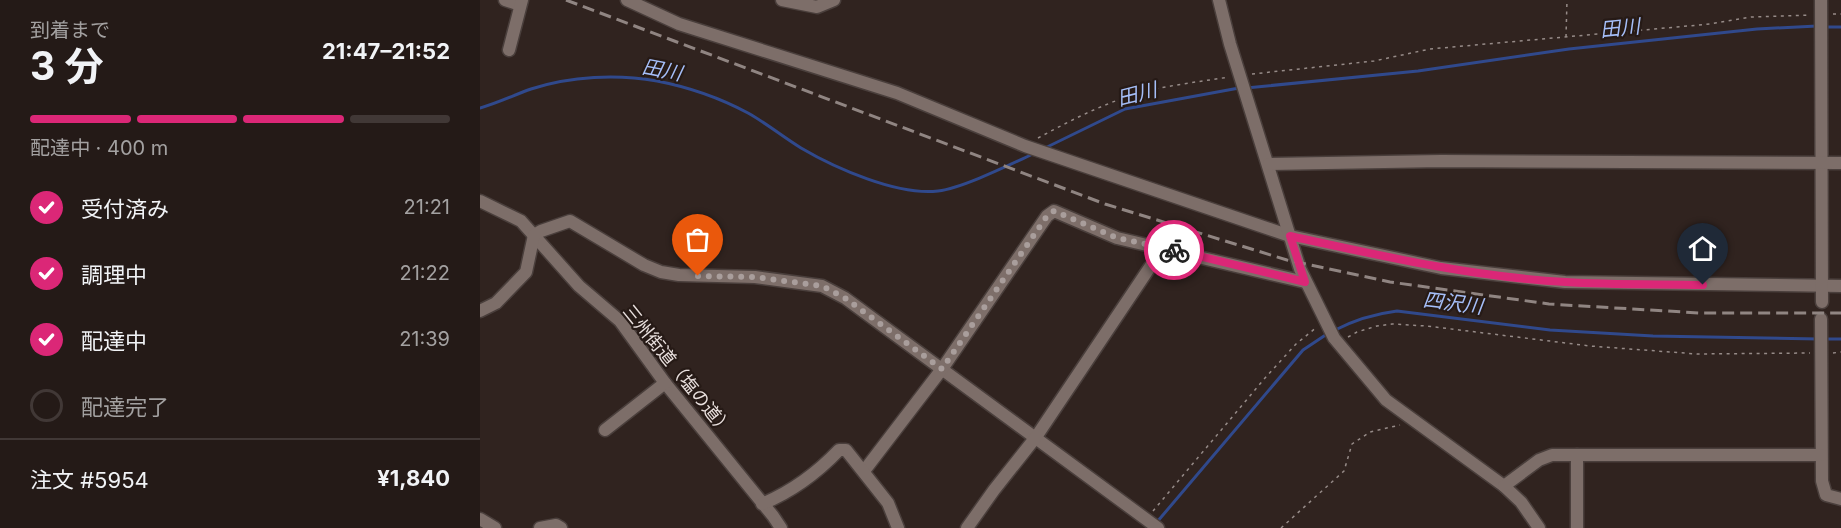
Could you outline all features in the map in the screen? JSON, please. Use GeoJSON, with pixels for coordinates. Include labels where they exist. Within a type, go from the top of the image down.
{"type":"FeatureCollection","features":[{"type":"Feature","properties":{"kind":"street"},"geometry":{"type":"LineString","coordinates":[[505,0],[521,3],[509,50]]}},
{"type":"Feature","properties":{"kind":"street"},"geometry":{"type":"LineString","coordinates":[[627,0],[701,32],[897,93],[1048,154],[1290,236],[1441,268],[1565,282],[1841,286]]}},
{"type":"Feature","properties":{"kind":"street"},"geometry":{"type":"LineString","coordinates":[[782,0],[817,7],[834,0]]}},
{"type":"Feature","properties":{"kind":"street"},"geometry":{"type":"LineString","coordinates":[[1219,0],[1305,282],[1336,340],[1386,400],[1504,486],[1521,502],[1539,528]]}},
{"type":"Feature","properties":{"kind":"street"},"geometry":{"type":"LineString","coordinates":[[1821,0],[1822,302]]}},
{"type":"Feature","properties":{"kind":"street"},"geometry":{"type":"LineString","coordinates":[[1269,164],[1441,161],[1841,163]]}},
{"type":"Feature","properties":{"kind":"street","name":"三州街道（塩の道）"},"geometry":{"type":"LineString","coordinates":[[480,201],[521,221],[579,286],[620,321],[665,383],[781,528]]}},
{"type":"Feature","properties":{"kind":"street"},"geometry":{"type":"LineString","coordinates":[[864,471],[942,369],[1047,216],[1054,211],[1117,238],[1305,282]]}},
{"type":"Feature","properties":{"kind":"street"},"geometry":{"type":"LineString","coordinates":[[480,311],[496,303],[526,272],[534,235],[570,221],[661,273],[755,277],[822,286],[845,298],[1151,523]]}},
{"type":"Feature","properties":{"kind":"street"},"geometry":{"type":"LineString","coordinates":[[967,528],[1036,437],[1150,267],[1171,250]]}},
{"type":"Feature","properties":{"kind":"street"},"geometry":{"type":"LineString","coordinates":[[1821,319],[1823,488],[1826,495],[1841,500]]}},
{"type":"Feature","properties":{"kind":"street"},"geometry":{"type":"LineString","coordinates":[[605,430],[665,383]]}},
{"type":"Feature","properties":{"kind":"street"},"geometry":{"type":"LineString","coordinates":[[762,504],[782,496],[828,462],[839,450],[846,450],[888,504],[898,528]]}},
{"type":"Feature","properties":{"kind":"street"},"geometry":{"type":"LineString","coordinates":[[1504,486],[1539,460],[1552,455],[1821,455]]}},
{"type":"Feature","properties":{"kind":"street"},"geometry":{"type":"LineString","coordinates":[[1577,455],[1577,528]]}},
{"type":"Feature","properties":{"kind":"street"},"geometry":{"type":"LineString","coordinates":[[480,519],[495,528]]}},
{"type":"Feature","properties":{"kind":"street"},"geometry":{"type":"LineString","coordinates":[[540,528],[556,525],[561,528]]}},
{"type":"Feature","properties":{"kind":"path"},"geometry":{"type":"LineString","coordinates":[[1566,37],[1567,0]]}},
{"type":"Feature","properties":{"kind":"path"},"geometry":{"type":"LineString","coordinates":[[1029,147],[1075,118],[1143,92],[1241,77],[1374,61],[1430,49],[1710,24],[1751,17],[1821,17],[1841,14]]}},
{"type":"Feature","properties":{"kind":"path"},"geometry":{"type":"LineString","coordinates":[[1151,523],[1273,369],[1296,344],[1326,323]]}},
{"type":"Feature","properties":{"kind":"path"},"geometry":{"type":"LineString","coordinates":[[1336,340],[1357,332],[1392,324],[1427,326],[1590,346],[1697,354],[1821,350]]}},
{"type":"Feature","properties":{"kind":"path"},"geometry":{"type":"LineString","coordinates":[[1281,528],[1344,471],[1352,444],[1370,432],[1416,423]]}},
{"type":"Feature","properties":{"kind":"waterway","name":"田川"},"geometry":{"type":"LineString","coordinates":[[1246,88],[1418,71],[1569,49],[1757,29],[1817,26]]}},
{"type":"Feature","properties":{"kind":"waterway","name":"田川"},"geometry":{"type":"LineString","coordinates":[[1824,27],[1841,27]]}},
{"type":"Feature","properties":{"kind":"waterway","name":"田川"},"geometry":{"type":"LineString","coordinates":[[480,108],[531,89],[562,81],[610,77],[657,81],[704,94],[737,108],[755,117],[801,148],[849,172],[886,185],[922,191],[938,191],[960,185],[1035,153]]}},
{"type":"Feature","properties":{"kind":"waterway","name":"田川"},"geometry":{"type":"LineString","coordinates":[[1043,149],[1125,109],[1239,88]]}},
{"type":"Feature","properties":{"kind":"waterway","name":"四沢川"},"geometry":{"type":"LineString","coordinates":[[1333,331],[1364,318],[1397,311],[1550,330],[1653,336],[1819,339]]}},
{"type":"Feature","properties":{"kind":"waterway","name":"四沢川"},"geometry":{"type":"LineString","coordinates":[[1157,522],[1303,350],[1327,334]]}},
{"type":"Feature","properties":{"kind":"waterway","name":"四沢川"},"geometry":{"type":"LineString","coordinates":[[1826,339],[1841,339]]}},
{"type":"Feature","properties":{"kind":"railway"},"geometry":{"type":"LineString","coordinates":[[566,0],[1105,204],[1287,260],[1390,282],[1549,304],[1700,313],[1841,313]]}},
{"type":"Feature","properties":{"kind":"way so far"},"geometry":{"type":"LineString","coordinates":[[698,276],[755,277],[822,286],[845,298],[942,369],[1047,216],[1054,211],[1117,238],[1174,250]]}},
{"type":"Feature","properties":{"kind":"route"},"geometry":{"type":"LineString","coordinates":[[1174,250],[1305,282],[1290,236],[1441,268],[1480,273],[1565,282],[1703,285]]}}]}
